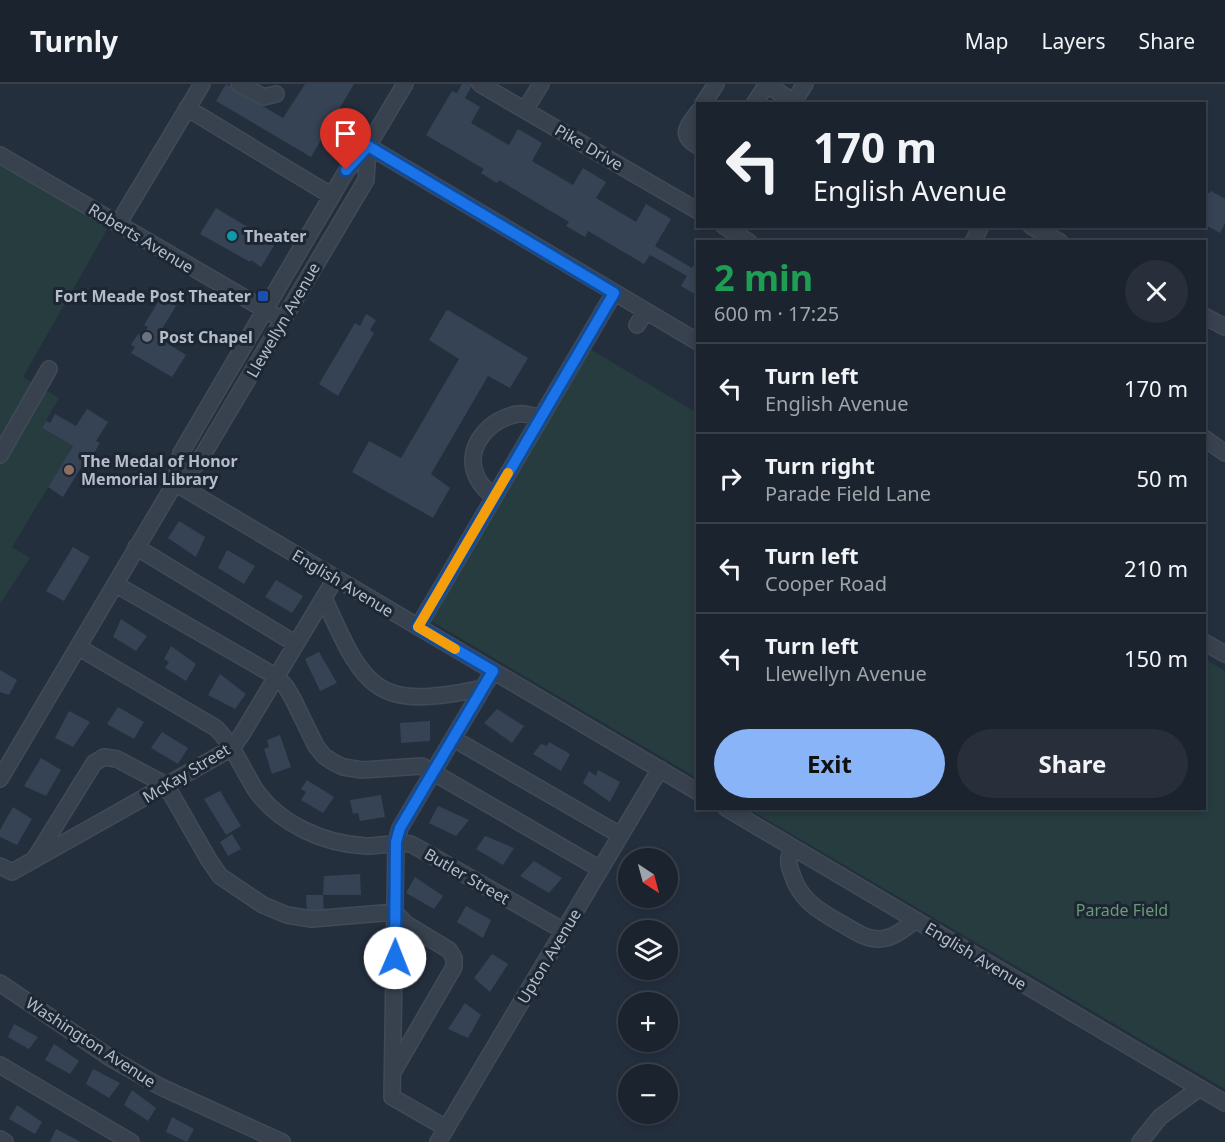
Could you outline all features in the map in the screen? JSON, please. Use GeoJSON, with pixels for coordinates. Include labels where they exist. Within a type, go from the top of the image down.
{"type":"FeatureCollection","features":[{"type":"Feature","properties":{"kind":"street"},"geometry":{"type":"LineString","coordinates":[[118,225],[202,84]]}},
{"type":"Feature","properties":{"kind":"street"},"geometry":{"type":"LineString","coordinates":[[239,84],[264,97],[276,94]]}},
{"type":"Feature","properties":{"kind":"street","name":"Llewellyn Avenue"},"geometry":{"type":"LineString","coordinates":[[175,483],[181,453],[346,170],[368,146],[405,84]]}},
{"type":"Feature","properties":{"kind":"street","name":"Pike Drive"},"geometry":{"type":"LineString","coordinates":[[480,84],[696,210]]}},
{"type":"Feature","properties":{"kind":"street"},"geometry":{"type":"LineString","coordinates":[[525,110],[541,84]]}},
{"type":"Feature","properties":{"kind":"street"},"geometry":{"type":"LineString","coordinates":[[704,102],[716,84]]}},
{"type":"Feature","properties":{"kind":"street"},"geometry":{"type":"LineString","coordinates":[[755,102],[766,84],[793,102]]}},
{"type":"Feature","properties":{"kind":"street"},"geometry":{"type":"LineString","coordinates":[[795,102],[805,84]]}},
{"type":"Feature","properties":{"kind":"street"},"geometry":{"type":"LineString","coordinates":[[187,108],[332,196]]}},
{"type":"Feature","properties":{"kind":"street"},"geometry":{"type":"LineString","coordinates":[[696,115],[687,129],[686,136],[696,145]]}},
{"type":"Feature","properties":{"kind":"street"},"geometry":{"type":"LineString","coordinates":[[368,146],[696,341]]}},
{"type":"Feature","properties":{"kind":"street","name":"Llewellyn Avenue"},"geometry":{"type":"LineString","coordinates":[[0,779],[175,483],[198,464],[366,180],[368,146]]}},
{"type":"Feature","properties":{"kind":"street","name":"Roberts Avenue"},"geometry":{"type":"LineString","coordinates":[[0,154],[283,320]]}},
{"type":"Feature","properties":{"kind":"street"},"geometry":{"type":"LineString","coordinates":[[727,228],[746,240]]}},
{"type":"Feature","properties":{"kind":"street"},"geometry":{"type":"LineString","coordinates":[[1035,228],[1056,240]]}},
{"type":"Feature","properties":{"kind":"street"},"geometry":{"type":"LineString","coordinates":[[418,627],[614,293]]}},
{"type":"Feature","properties":{"kind":"street"},"geometry":{"type":"LineString","coordinates":[[637,325],[645,311]]}},
{"type":"Feature","properties":{"kind":"street"},"geometry":{"type":"LineString","coordinates":[[1206,317],[1225,327]]}},
{"type":"Feature","properties":{"kind":"street"},"geometry":{"type":"LineString","coordinates":[[0,455],[49,369]]}},
{"type":"Feature","properties":{"kind":"street"},"geometry":{"type":"LineString","coordinates":[[494,497],[476,477],[473,466],[480,436],[492,425],[519,413],[541,418]]}},
{"type":"Feature","properties":{"kind":"street"},"geometry":{"type":"LineString","coordinates":[[1206,439],[1225,453]]}},
{"type":"Feature","properties":{"kind":"street","name":"English Avenue"},"geometry":{"type":"LineString","coordinates":[[175,483],[696,791]]}},
{"type":"Feature","properties":{"kind":"street"},"geometry":{"type":"LineString","coordinates":[[136,547],[296,644]]}},
{"type":"Feature","properties":{"kind":"street","name":"McKay Street"},"geometry":{"type":"LineString","coordinates":[[0,866],[12,872],[232,748],[336,579]]}},
{"type":"Feature","properties":{"kind":"street"},"geometry":{"type":"LineString","coordinates":[[115,584],[276,676],[293,699],[316,746],[333,762],[343,767],[362,770],[422,766],[600,869]]}},
{"type":"Feature","properties":{"kind":"street"},"geometry":{"type":"LineString","coordinates":[[324,598],[352,659],[370,681],[385,692],[416,697],[457,694],[483,688]]}},
{"type":"Feature","properties":{"kind":"street"},"geometry":{"type":"LineString","coordinates":[[1206,643],[1225,654]]}},
{"type":"Feature","properties":{"kind":"street","name":"Butler Street"},"geometry":{"type":"LineString","coordinates":[[78,647],[216,728],[232,748],[257,791],[284,817],[300,828],[317,836],[348,844],[386,845],[396,842],[411,844],[564,931]]}},
{"type":"Feature","properties":{"kind":"street"},"geometry":{"type":"LineString","coordinates":[[446,1128],[392,1097],[396,842],[400,828],[493,671]]}},
{"type":"Feature","properties":{"kind":"street"},"geometry":{"type":"LineString","coordinates":[[454,739],[620,835]]}},
{"type":"Feature","properties":{"kind":"street"},"geometry":{"type":"LineString","coordinates":[[34,860],[94,763],[104,757],[117,759],[166,785],[220,876],[263,904],[287,915],[312,919],[395,912]]}},
{"type":"Feature","properties":{"kind":"street","name":"Upton Avenue"},"geometry":{"type":"LineString","coordinates":[[438,1142],[660,769]]}},
{"type":"Feature","properties":{"kind":"street","name":"English Avenue"},"geometry":{"type":"LineString","coordinates":[[729,810],[1225,1103]]}},
{"type":"Feature","properties":{"kind":"street"},"geometry":{"type":"LineString","coordinates":[[793,848],[788,856],[789,867],[800,894],[806,901],[834,920],[863,935],[880,939],[899,932],[916,921]]}},
{"type":"Feature","properties":{"kind":"street"},"geometry":{"type":"LineString","coordinates":[[393,1072],[454,967],[454,958],[449,950],[406,924],[395,912]]}},
{"type":"Feature","properties":{"kind":"street","name":"Washington Avenue"},"geometry":{"type":"LineString","coordinates":[[0,983],[112,1059],[161,1087],[282,1142]]}},
{"type":"Feature","properties":{"kind":"street"},"geometry":{"type":"LineString","coordinates":[[0,1065],[131,1142]]}},
{"type":"Feature","properties":{"kind":"street"},"geometry":{"type":"LineString","coordinates":[[1140,1142],[1160,1117],[1200,1088]]}},
{"type":"Feature","properties":{"kind":"street"},"geometry":{"type":"LineString","coordinates":[[0,1139],[5,1142]]}},
{"type":"Feature","properties":{"kind":"green space"},"geometry":{"type":"Polygon","coordinates":[[[0,162],[109,226],[23,377],[59,398],[42,428],[73,446],[12,547],[30,558],[0,604],[0,162]]]}},
{"type":"Feature","properties":{"kind":"green space"},"geometry":{"type":"Polygon","coordinates":[[[590,349],[696,412],[696,777],[431,621],[590,349]]]}},
{"type":"Feature","properties":{"kind":"green space","name":"Parade Field"},"geometry":{"type":"Polygon","coordinates":[[[1206,660],[1225,671],[1225,1089],[751,810],[1206,810],[1206,660]]]}},
{"type":"Feature","properties":{"kind":"building"},"geometry":{"type":"Polygon","coordinates":[[[226,84],[283,118],[305,84],[354,84],[311,157],[216,101],[226,84]]]}},
{"type":"Feature","properties":{"kind":"building"},"geometry":{"type":"Polygon","coordinates":[[[462,84],[473,84],[465,98],[480,107],[471,123],[509,145],[518,129],[542,143],[532,161],[573,185],[583,168],[606,182],[596,198],[636,222],[646,204],[671,219],[655,246],[692,268],[696,261],[696,295],[681,286],[687,276],[650,255],[644,264],[588,231],[585,237],[566,226],[569,222],[499,180],[497,183],[481,173],[484,169],[426,135],[452,91],[457,93],[462,84]]]}},
{"type":"Feature","properties":{"kind":"building"},"geometry":{"type":"Polygon","coordinates":[[[1211,191],[1225,199],[1225,223],[1220,233],[1206,225],[1206,196],[1211,191]]]}},
{"type":"Feature","properties":{"kind":"building","name":"Theater"},"geometry":{"type":"Polygon","coordinates":[[[216,208],[264,237],[263,239],[274,246],[261,267],[200,234],[216,208]]]}},
{"type":"Feature","properties":{"kind":"building","name":"Post Chapel"},"geometry":{"type":"Polygon","coordinates":[[[161,297],[176,306],[157,337],[186,355],[172,377],[131,353],[135,347],[131,345],[138,334],[142,337],[148,327],[144,325],[161,297]]]}},
{"type":"Feature","properties":{"kind":"building"},"geometry":{"type":"Polygon","coordinates":[[[448,310],[528,358],[510,388],[488,376],[431,474],[450,488],[433,518],[352,472],[369,441],[401,458],[459,359],[429,340],[448,310]]]}},
{"type":"Feature","properties":{"kind":"building"},"geometry":{"type":"Polygon","coordinates":[[[366,314],[376,320],[370,330],[374,333],[338,396],[319,384],[355,323],[360,326],[366,314]]]}},
{"type":"Feature","properties":{"kind":"building","name":"The Medal of Honor Memorial Library"},"geometry":{"type":"Polygon","coordinates":[[[87,409],[108,422],[96,441],[100,443],[94,453],[91,451],[63,497],[48,487],[73,446],[42,428],[46,421],[50,423],[55,414],[76,426],[87,409]]]}},
{"type":"Feature","properties":{"kind":"building"},"geometry":{"type":"Polygon","coordinates":[[[179,521],[205,537],[196,557],[168,538],[179,521]]]}},
{"type":"Feature","properties":{"kind":"building"},"geometry":{"type":"Polygon","coordinates":[[[73,547],[90,557],[64,601],[46,591],[73,547]]]}},
{"type":"Feature","properties":{"kind":"building"},"geometry":{"type":"Polygon","coordinates":[[[227,550],[255,566],[244,584],[218,568],[227,550]]]}},
{"type":"Feature","properties":{"kind":"building"},"geometry":{"type":"Polygon","coordinates":[[[276,580],[303,596],[292,613],[265,597],[276,580]]]}},
{"type":"Feature","properties":{"kind":"building"},"geometry":{"type":"Polygon","coordinates":[[[121,619],[147,636],[136,651],[113,637],[121,619]]]}},
{"type":"Feature","properties":{"kind":"building"},"geometry":{"type":"Polygon","coordinates":[[[171,646],[196,664],[186,681],[165,668],[169,662],[164,659],[171,646]]]}},
{"type":"Feature","properties":{"kind":"building"},"geometry":{"type":"Polygon","coordinates":[[[319,652],[337,683],[320,691],[305,659],[319,652]]]}},
{"type":"Feature","properties":{"kind":"building"},"geometry":{"type":"Polygon","coordinates":[[[0,670],[17,680],[9,695],[0,692],[0,670]]]}},
{"type":"Feature","properties":{"kind":"building"},"geometry":{"type":"Polygon","coordinates":[[[220,674],[246,694],[235,709],[208,695],[220,674]]]}},
{"type":"Feature","properties":{"kind":"building"},"geometry":{"type":"Polygon","coordinates":[[[118,707],[144,722],[134,739],[107,724],[118,707]]]}},
{"type":"Feature","properties":{"kind":"building"},"geometry":{"type":"Polygon","coordinates":[[[497,709],[524,726],[512,743],[484,723],[497,709]]]}},
{"type":"Feature","properties":{"kind":"building"},"geometry":{"type":"Polygon","coordinates":[[[69,711],[90,722],[73,747],[55,738],[69,711]]]}},
{"type":"Feature","properties":{"kind":"building"},"geometry":{"type":"Polygon","coordinates":[[[430,721],[430,741],[401,743],[400,723],[430,721]]]}},
{"type":"Feature","properties":{"kind":"building"},"geometry":{"type":"Polygon","coordinates":[[[162,732],[188,748],[178,764],[151,748],[162,732]]]}},
{"type":"Feature","properties":{"kind":"building"},"geometry":{"type":"Polygon","coordinates":[[[280,735],[291,767],[272,774],[264,749],[269,747],[267,740],[280,735]]]}},
{"type":"Feature","properties":{"kind":"building"},"geometry":{"type":"Polygon","coordinates":[[[549,742],[570,754],[561,771],[533,754],[541,744],[547,746],[549,742]]]}},
{"type":"Feature","properties":{"kind":"building"},"geometry":{"type":"Polygon","coordinates":[[[41,758],[61,770],[46,796],[24,786],[41,758]]]}},
{"type":"Feature","properties":{"kind":"building"},"geometry":{"type":"Polygon","coordinates":[[[598,770],[620,782],[610,802],[583,783],[589,771],[596,776],[598,770]]]}},
{"type":"Feature","properties":{"kind":"building"},"geometry":{"type":"Polygon","coordinates":[[[307,780],[334,797],[323,813],[301,800],[306,792],[301,789],[307,780]]]}},
{"type":"Feature","properties":{"kind":"building"},"geometry":{"type":"Polygon","coordinates":[[[220,791],[241,826],[226,835],[204,799],[220,791]]]}},
{"type":"Feature","properties":{"kind":"building"},"geometry":{"type":"Polygon","coordinates":[[[381,795],[385,817],[360,821],[358,813],[353,814],[350,800],[381,795]]]}},
{"type":"Feature","properties":{"kind":"building"},"geometry":{"type":"Polygon","coordinates":[[[438,806],[469,820],[456,836],[429,823],[438,806]]]}},
{"type":"Feature","properties":{"kind":"building"},"geometry":{"type":"Polygon","coordinates":[[[13,807],[32,819],[17,845],[0,837],[0,830],[13,807]]]}},
{"type":"Feature","properties":{"kind":"building"},"geometry":{"type":"Polygon","coordinates":[[[232,834],[241,849],[228,856],[220,842],[232,834]]]}},
{"type":"Feature","properties":{"kind":"building"},"geometry":{"type":"Polygon","coordinates":[[[485,836],[514,848],[503,865],[476,849],[485,836]]]}},
{"type":"Feature","properties":{"kind":"building"},"geometry":{"type":"Polygon","coordinates":[[[534,861],[562,878],[549,893],[520,876],[534,861]]]}},
{"type":"Feature","properties":{"kind":"building"},"geometry":{"type":"Polygon","coordinates":[[[360,874],[361,895],[323,895],[324,876],[360,874]]]}},
{"type":"Feature","properties":{"kind":"building"},"geometry":{"type":"Polygon","coordinates":[[[415,877],[443,896],[434,909],[406,893],[415,877]]]}},
{"type":"Feature","properties":{"kind":"building"},"geometry":{"type":"Polygon","coordinates":[[[306,895],[323,895],[324,914],[307,915],[306,895]]]}},
{"type":"Feature","properties":{"kind":"building"},"geometry":{"type":"Polygon","coordinates":[[[466,906],[491,920],[483,938],[457,922],[466,906]]]}},
{"type":"Feature","properties":{"kind":"building"},"geometry":{"type":"Polygon","coordinates":[[[492,954],[508,964],[490,992],[474,978],[492,954]]]}},
{"type":"Feature","properties":{"kind":"building"},"geometry":{"type":"Polygon","coordinates":[[[465,1003],[481,1015],[468,1038],[448,1029],[465,1003]]]}},
{"type":"Feature","properties":{"kind":"building"},"geometry":{"type":"Polygon","coordinates":[[[14,1024],[38,1037],[29,1049],[8,1037],[14,1024]]]}},
{"type":"Feature","properties":{"kind":"building"},"geometry":{"type":"Polygon","coordinates":[[[54,1044],[79,1061],[70,1074],[45,1060],[54,1044]]]}},
{"type":"Feature","properties":{"kind":"building"},"geometry":{"type":"Polygon","coordinates":[[[93,1069],[120,1083],[109,1098],[86,1084],[93,1069]]]}},
{"type":"Feature","properties":{"kind":"building"},"geometry":{"type":"Polygon","coordinates":[[[132,1090],[156,1108],[148,1121],[124,1105],[132,1090]]]}},
{"type":"Feature","properties":{"kind":"building"},"geometry":{"type":"Polygon","coordinates":[[[17,1105],[42,1122],[35,1134],[9,1119],[17,1105]]]}},
{"type":"Feature","properties":{"kind":"building"},"geometry":{"type":"Polygon","coordinates":[[[172,1117],[194,1129],[187,1142],[166,1132],[172,1117]]]}},
{"type":"Feature","properties":{"kind":"building"},"geometry":{"type":"Polygon","coordinates":[[[56,1129],[81,1142],[50,1142],[56,1129]]]}},
{"type":"Feature","properties":{"kind":"slow traffic"},"geometry":{"type":"LineString","coordinates":[[455,649],[418,627],[508,473]]}},
{"type":"Feature","properties":{"kind":"place","name":"Theater"},"geometry":{"type":"Point","coordinates":[232,236]}},
{"type":"Feature","properties":{"kind":"place","name":"Fort Meade Post Theater"},"geometry":{"type":"Point","coordinates":[263,296]}},
{"type":"Feature","properties":{"kind":"place","name":"Post Chapel"},"geometry":{"type":"Point","coordinates":[147,337]}},
{"type":"Feature","properties":{"kind":"place","name":"The Medal of Honor Memorial Library"},"geometry":{"type":"Point","coordinates":[69,470]}},
{"type":"Feature","properties":{"kind":"route"},"geometry":{"type":"LineString","coordinates":[[346,170],[368,146],[614,293],[418,627],[493,671],[400,828],[396,842],[395,958]]}}]}
